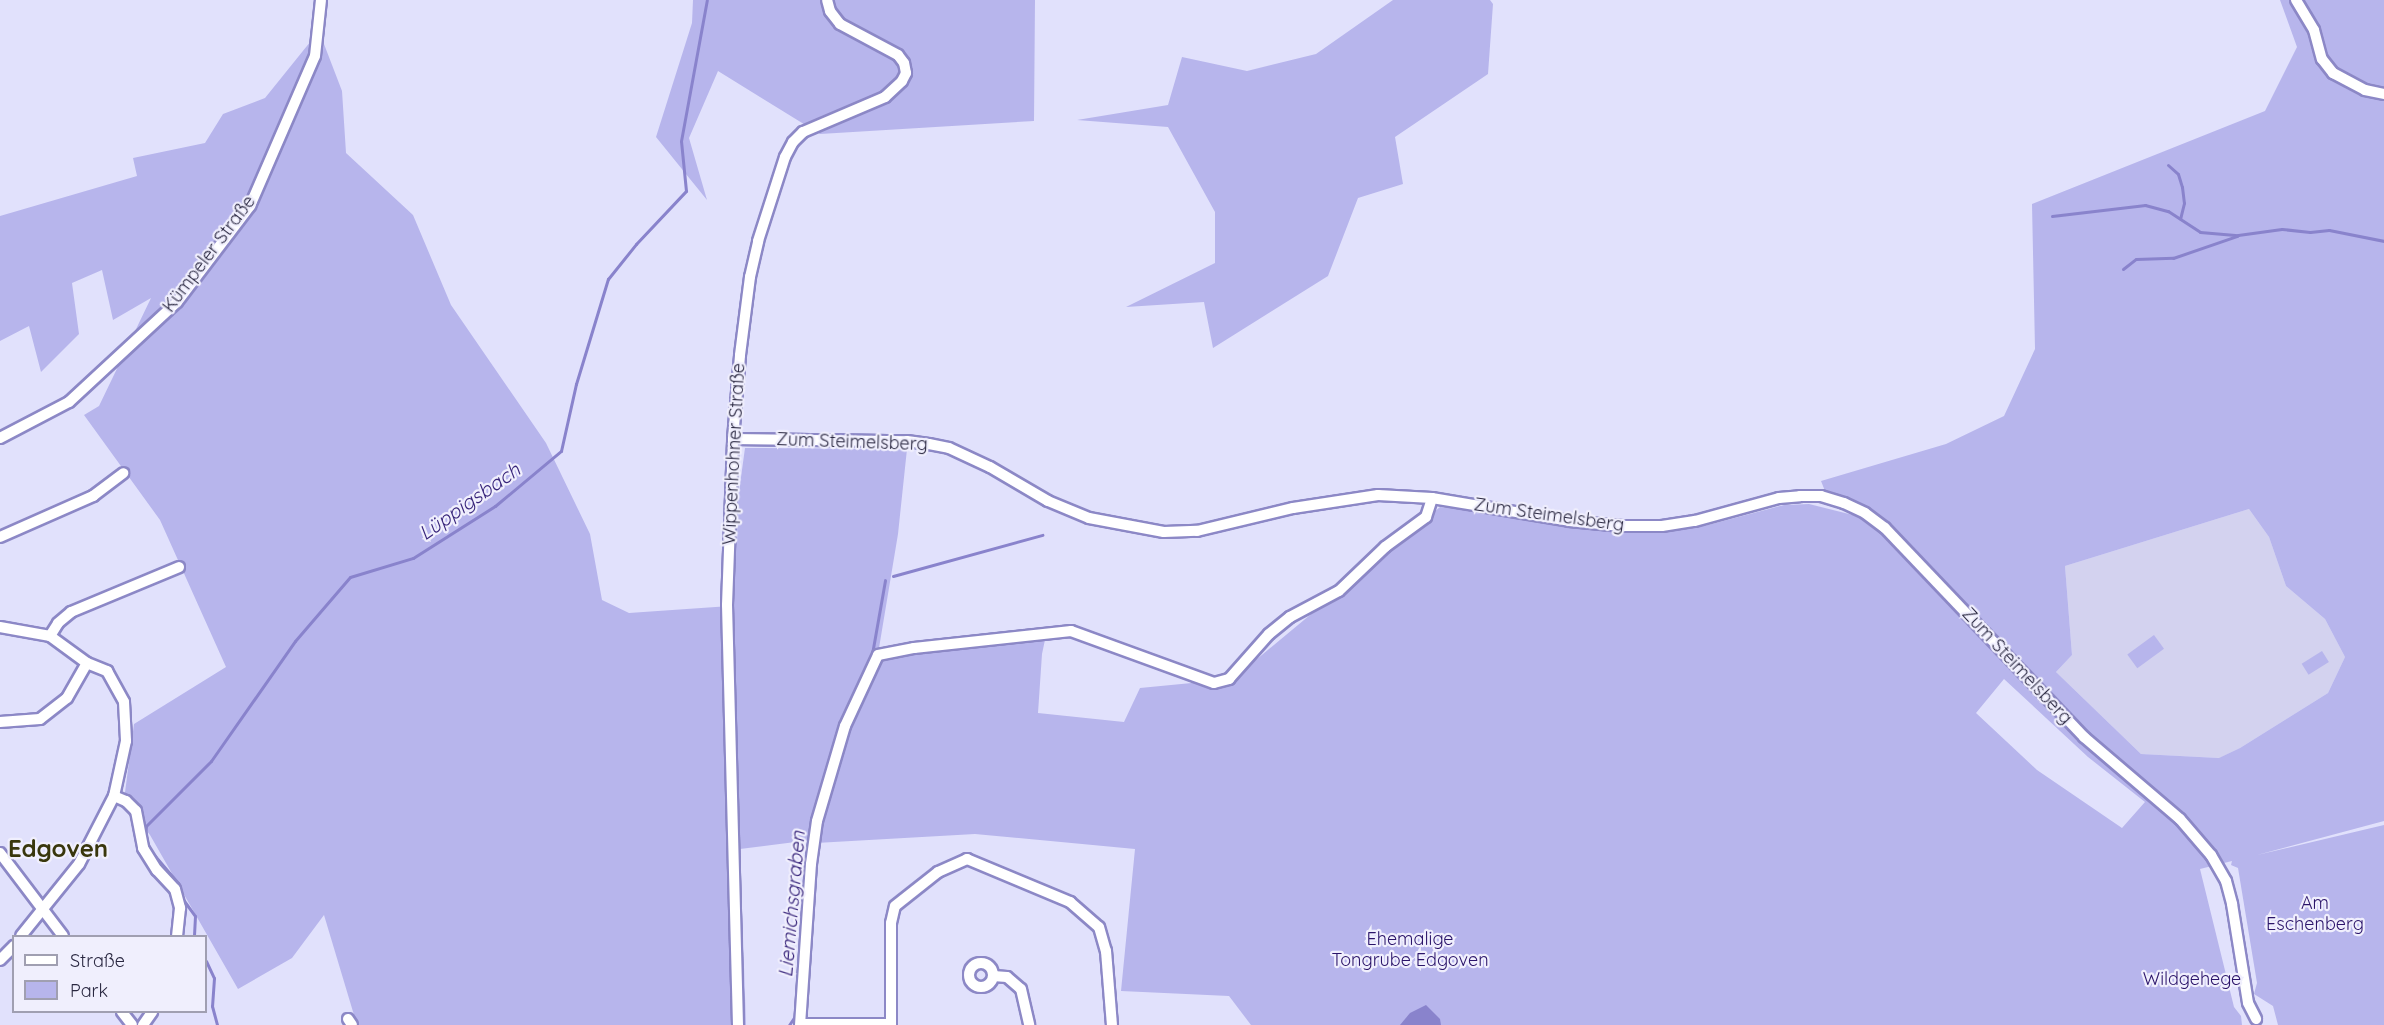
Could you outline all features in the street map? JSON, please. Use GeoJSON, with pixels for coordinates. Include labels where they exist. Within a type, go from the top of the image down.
{"type":"FeatureCollection","features":[{"type":"Feature","properties":{"kind":"street","name":"Kümpeler Straße"},"geometry":{"type":"LineString","coordinates":[[0,438],[69,402],[177,302],[250,206],[315,56],[321,0]]}},
{"type":"Feature","properties":{"kind":"street","name":"Wippenhohner Straße"},"geometry":{"type":"LineString","coordinates":[[738,1025],[727,605],[733,439],[741,345],[750,277],[758,241],[788,150],[803,132],[885,97],[902,81],[906,73],[904,63],[898,55],[840,24],[830,11],[827,0]]}},
{"type":"Feature","properties":{"kind":"street"},"geometry":{"type":"LineString","coordinates":[[2296,0],[2314,30],[2322,59],[2332,73],[2365,90],[2384,94]]}},
{"type":"Feature","properties":{"kind":"street","name":"Zum Steimelsberg"},"geometry":{"type":"LineString","coordinates":[[733,439],[907,441],[949,448],[990,467],[1048,501],[1089,518],[1164,532],[1197,531],[1293,508],[1378,495],[1432,498],[1569,521],[1622,526],[1662,526],[1695,521],[1779,498],[1800,496],[1821,496],[1866,513],[1902,545],[2084,737],[2180,819],[2211,855],[2226,881],[2232,904],[2248,1003],[2256,1019]]}},
{"type":"Feature","properties":{"kind":"street"},"geometry":{"type":"LineString","coordinates":[[0,537],[93,496],[123,473]]}},
{"type":"Feature","properties":{"kind":"street"},"geometry":{"type":"LineString","coordinates":[[1112,1025],[1106,951],[1099,927],[1070,902],[967,859],[938,872],[895,906],[891,923],[891,1024],[801,1024],[811,864],[817,821],[845,726],[878,655],[914,648],[1071,631],[1214,683],[1229,679],[1269,634],[1290,617],[1338,591],[1385,547],[1426,517],[1432,498]]}},
{"type":"Feature","properties":{"kind":"street"},"geometry":{"type":"LineString","coordinates":[[50,636],[58,623],[71,612],[179,567]]}},
{"type":"Feature","properties":{"kind":"street"},"geometry":{"type":"LineString","coordinates":[[0,627],[50,636],[87,663],[107,671],[124,702],[126,741],[114,796],[79,864],[22,935]]}},
{"type":"Feature","properties":{"kind":"street"},"geometry":{"type":"LineString","coordinates":[[0,722],[40,719],[68,698],[87,663]]}},
{"type":"Feature","properties":{"kind":"street"},"geometry":{"type":"LineString","coordinates":[[114,796],[126,801],[136,811],[143,848],[157,870],[175,890],[180,908],[177,935]]}},
{"type":"Feature","properties":{"kind":"street"},"geometry":{"type":"LineString","coordinates":[[0,853],[62,935]]}},
{"type":"Feature","properties":{"kind":"street"},"geometry":{"type":"LineString","coordinates":[[0,960],[12,948]]}},
{"type":"Feature","properties":{"kind":"street"},"geometry":{"type":"LineString","coordinates":[[993,976],[1007,977],[1022,989],[1029,1025]]}},
{"type":"Feature","properties":{"kind":"shaded area"},"geometry":{"type":"Polygon","coordinates":[[[2249,509],[2269,537],[2286,586],[2325,619],[2345,657],[2328,693],[2220,758],[2141,754],[2056,672],[2072,655],[2065,566],[2249,509]]]}},
{"type":"Feature","properties":{"kind":"shaded area"},"geometry":{"type":"Polygon","coordinates":[[[1426,1005],[1440,1019],[1441,1025],[1400,1025],[1410,1013],[1426,1005]]]}},
{"type":"Feature","properties":{"kind":"green space"},"geometry":{"type":"Polygon","coordinates":[[[693,0],[1035,0],[1034,121],[820,134],[718,71],[689,138],[707,200],[656,137],[692,23],[693,0]]]}},
{"type":"Feature","properties":{"kind":"green space"},"geometry":{"type":"Polygon","coordinates":[[[1393,0],[1490,0],[1493,4],[1488,74],[1395,137],[1403,184],[1358,198],[1328,276],[1213,348],[1204,302],[1126,307],[1215,263],[1215,212],[1168,127],[1077,120],[1168,105],[1182,57],[1247,71],[1316,54],[1393,0]]]}},
{"type":"Feature","properties":{"kind":"green space"},"geometry":{"type":"Polygon","coordinates":[[[2280,0],[2384,0],[2384,821],[2257,855],[2384,825],[2384,1025],[2278,1025],[2273,1006],[2254,994],[2257,983],[2238,868],[2231,865],[2232,861],[2200,869],[2234,1007],[2241,1016],[2242,1025],[1251,1025],[1229,996],[1121,991],[1135,849],[975,834],[816,843],[811,840],[740,849],[746,1025],[357,1025],[324,915],[292,958],[238,989],[150,835],[124,800],[134,724],[226,667],[160,520],[84,415],[99,406],[151,298],[113,320],[102,270],[72,283],[79,334],[41,372],[29,326],[0,341],[0,216],[137,176],[133,158],[205,143],[223,114],[265,98],[319,31],[342,91],[346,153],[413,215],[451,305],[546,443],[590,534],[602,600],[629,613],[730,606],[734,528],[745,448],[907,449],[898,534],[878,654],[1046,635],[1042,654],[1038,713],[1124,722],[1140,688],[1233,679],[1440,507],[1506,514],[1620,532],[1663,532],[1708,525],[1784,505],[1809,504],[1853,515],[1827,496],[1821,481],[1946,444],[2004,416],[2035,349],[2032,204],[2265,111],[2297,47],[2280,0]],[[2249,509],[2065,566],[2072,655],[2056,672],[2141,754],[2219,758],[2240,748],[2328,693],[2345,657],[2325,619],[2286,586],[2269,537],[2249,509]],[[2004,679],[1976,713],[2037,770],[2122,828],[2145,802],[2088,757],[2004,679]]]}},
{"type":"Feature","properties":{"kind":"green space"},"geometry":{"type":"Polygon","coordinates":[[[2154,635],[2164,649],[2137,668],[2127,654],[2154,635]]]}},
{"type":"Feature","properties":{"kind":"green space"},"geometry":{"type":"Polygon","coordinates":[[[2322,651],[2329,662],[2309,675],[2302,664],[2322,651]]]}},
{"type":"Feature","properties":{"kind":"waterway","name":"Lüppigsbach"},"geometry":{"type":"LineString","coordinates":[[145,837],[146,826],[211,761],[295,641],[350,577],[413,558],[495,506],[561,451],[576,384],[608,279],[636,244],[686,191],[681,141],[707,0]]}},
{"type":"Feature","properties":{"kind":"waterway"},"geometry":{"type":"LineString","coordinates":[[2168,165],[2178,174],[2182,187],[2184,203],[2180,219]]}},
{"type":"Feature","properties":{"kind":"waterway"},"geometry":{"type":"LineString","coordinates":[[2052,216],[2145,205],[2168,211],[2200,232],[2238,235],[2282,229],[2310,232],[2329,230],[2384,241]]}},
{"type":"Feature","properties":{"kind":"waterway"},"geometry":{"type":"LineString","coordinates":[[2123,269],[2136,259],[2173,258],[2237,236]]}},
{"type":"Feature","properties":{"kind":"waterway","name":"Liemichsgraben"},"geometry":{"type":"LineString","coordinates":[[893,576],[1042,535]]}},
{"type":"Feature","properties":{"kind":"waterway","name":"Liemichsgraben"},"geometry":{"type":"LineString","coordinates":[[821,789],[839,726],[872,654],[885,580]]}},
{"type":"Feature","properties":{"kind":"waterway","name":"Lüppigsbach"},"geometry":{"type":"LineString","coordinates":[[149,849],[178,883],[180,889]]}},
{"type":"Feature","properties":{"kind":"waterway","name":"Lüppigsbach"},"geometry":{"type":"LineString","coordinates":[[182,898],[195,916],[194,935]]}},
{"type":"Feature","properties":{"kind":"waterway","name":"Lüppigsbach"},"geometry":{"type":"LineString","coordinates":[[207,963],[214,978],[212,1006],[217,1025]]}},
{"type":"Feature","properties":{"kind":"waterway","name":"Liemichsgraben"},"geometry":{"type":"LineString","coordinates":[[789,1025],[797,1013]]}},
{"type":"Feature","properties":{"kind":"district","name":"Edgoven"},"geometry":{"type":"Point","coordinates":[58,849]}},
{"type":"Feature","properties":{"kind":"park label","name":"Am Eschenberg"},"geometry":{"type":"Point","coordinates":[2315,914]}},
{"type":"Feature","properties":{"kind":"park label","name":"Ehemalige Tongrube Edgoven"},"geometry":{"type":"Point","coordinates":[1410,950]}},
{"type":"Feature","properties":{"kind":"park label","name":"Wildgehege"},"geometry":{"type":"Point","coordinates":[2192,979]}}]}
